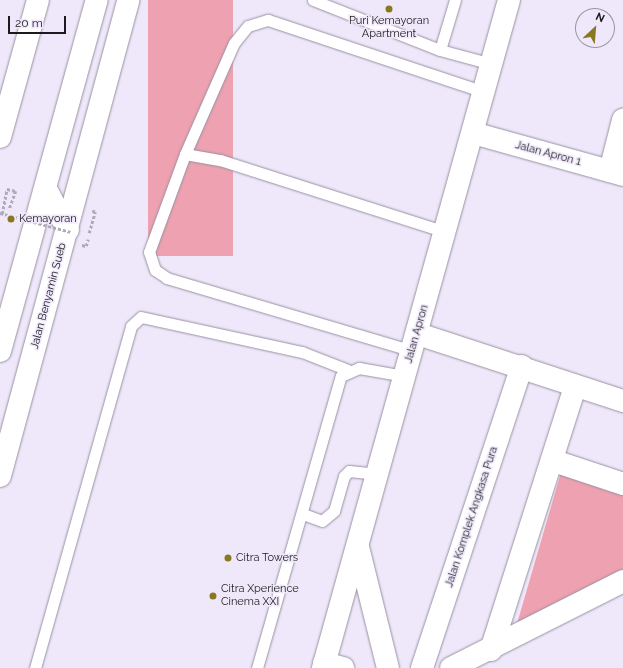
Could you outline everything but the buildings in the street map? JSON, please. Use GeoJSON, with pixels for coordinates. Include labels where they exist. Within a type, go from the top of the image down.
{"type":"FeatureCollection","features":[{"type":"Feature","properties":{"kind":"street"},"geometry":{"type":"LineString","coordinates":[[0,137],[38,0]]}},
{"type":"Feature","properties":{"kind":"street"},"geometry":{"type":"LineString","coordinates":[[0,351],[47,191],[97,0]]}},
{"type":"Feature","properties":{"kind":"street","name":"Jalan Benyamin Sueb"},"geometry":{"type":"LineString","coordinates":[[0,476],[69,231],[128,0]]}},
{"type":"Feature","properties":{"kind":"street","name":"Jalan Apron"},"geometry":{"type":"LineString","coordinates":[[330,666],[358,546],[509,0]]}},
{"type":"Feature","properties":{"kind":"street"},"geometry":{"type":"LineString","coordinates":[[616,173],[623,120]]}},
{"type":"Feature","properties":{"kind":"street","name":"Jalan Apron 1"},"geometry":{"type":"LineString","coordinates":[[473,133],[616,173]]}},
{"type":"Feature","properties":{"kind":"street"},"geometry":{"type":"LineString","coordinates":[[47,191],[69,231]]}},
{"type":"Feature","properties":{"kind":"street"},"geometry":{"type":"LineString","coordinates":[[415,343],[522,366],[576,386],[623,401]]}},
{"type":"Feature","properties":{"kind":"street","name":"Jalan Komplek Angkasa Pura"},"geometry":{"type":"LineString","coordinates":[[422,668],[522,366]]}},
{"type":"Feature","properties":{"kind":"street"},"geometry":{"type":"LineString","coordinates":[[491,650],[554,461],[576,386]]}},
{"type":"Feature","properties":{"kind":"street"},"geometry":{"type":"LineString","coordinates":[[554,461],[623,484]]}},
{"type":"Feature","properties":{"kind":"street"},"geometry":{"type":"LineString","coordinates":[[358,546],[388,668]]}},
{"type":"Feature","properties":{"kind":"street"},"geometry":{"type":"LineString","coordinates":[[450,668],[491,650],[623,581]]}},
{"type":"Feature","properties":{"kind":"lane"},"geometry":{"type":"LineString","coordinates":[[313,0],[440,50],[492,64]]}},
{"type":"Feature","properties":{"kind":"lane"},"geometry":{"type":"LineString","coordinates":[[440,50],[455,0]]}},
{"type":"Feature","properties":{"kind":"lane"},"geometry":{"type":"LineString","coordinates":[[415,343],[167,278],[155,270],[149,252],[186,154],[234,43],[248,26],[268,20],[484,92]]}},
{"type":"Feature","properties":{"kind":"lane"},"geometry":{"type":"LineString","coordinates":[[186,154],[220,160],[446,232]]}},
{"type":"Feature","properties":{"kind":"lane"},"geometry":{"type":"LineString","coordinates":[[35,668],[131,326],[141,317],[302,352],[348,370]]}},
{"type":"Feature","properties":{"kind":"lane"},"geometry":{"type":"LineString","coordinates":[[257,668],[303,514],[341,376],[348,370],[359,368],[405,376]]}},
{"type":"Feature","properties":{"kind":"lane"},"geometry":{"type":"LineString","coordinates":[[303,514],[322,521],[334,511],[344,476],[349,471],[378,474]]}},
{"type":"Feature","properties":{"kind":"path"},"geometry":{"type":"LineString","coordinates":[[9,210],[16,191],[7,188],[1,214],[69,231]]}},
{"type":"Feature","properties":{"kind":"shaded area"},"geometry":{"type":"Polygon","coordinates":[[[148,0],[233,0],[233,256],[148,256],[148,0]]]}},
{"type":"Feature","properties":{"kind":"shaded area"},"geometry":{"type":"Polygon","coordinates":[[[562,469],[623,488],[623,571],[516,627],[562,469]]]}},
{"type":"Feature","properties":{"kind":"place","name":"Puri Kemayoran Apartment"},"geometry":{"type":"Point","coordinates":[389,9]}},
{"type":"Feature","properties":{"kind":"place","name":"Kemayoran"},"geometry":{"type":"Point","coordinates":[11,219]}},
{"type":"Feature","properties":{"kind":"place","name":"Citra Towers"},"geometry":{"type":"Point","coordinates":[228,558]}},
{"type":"Feature","properties":{"kind":"place","name":"Citra Xperience Cinema XXI"},"geometry":{"type":"Point","coordinates":[213,596]}}]}
